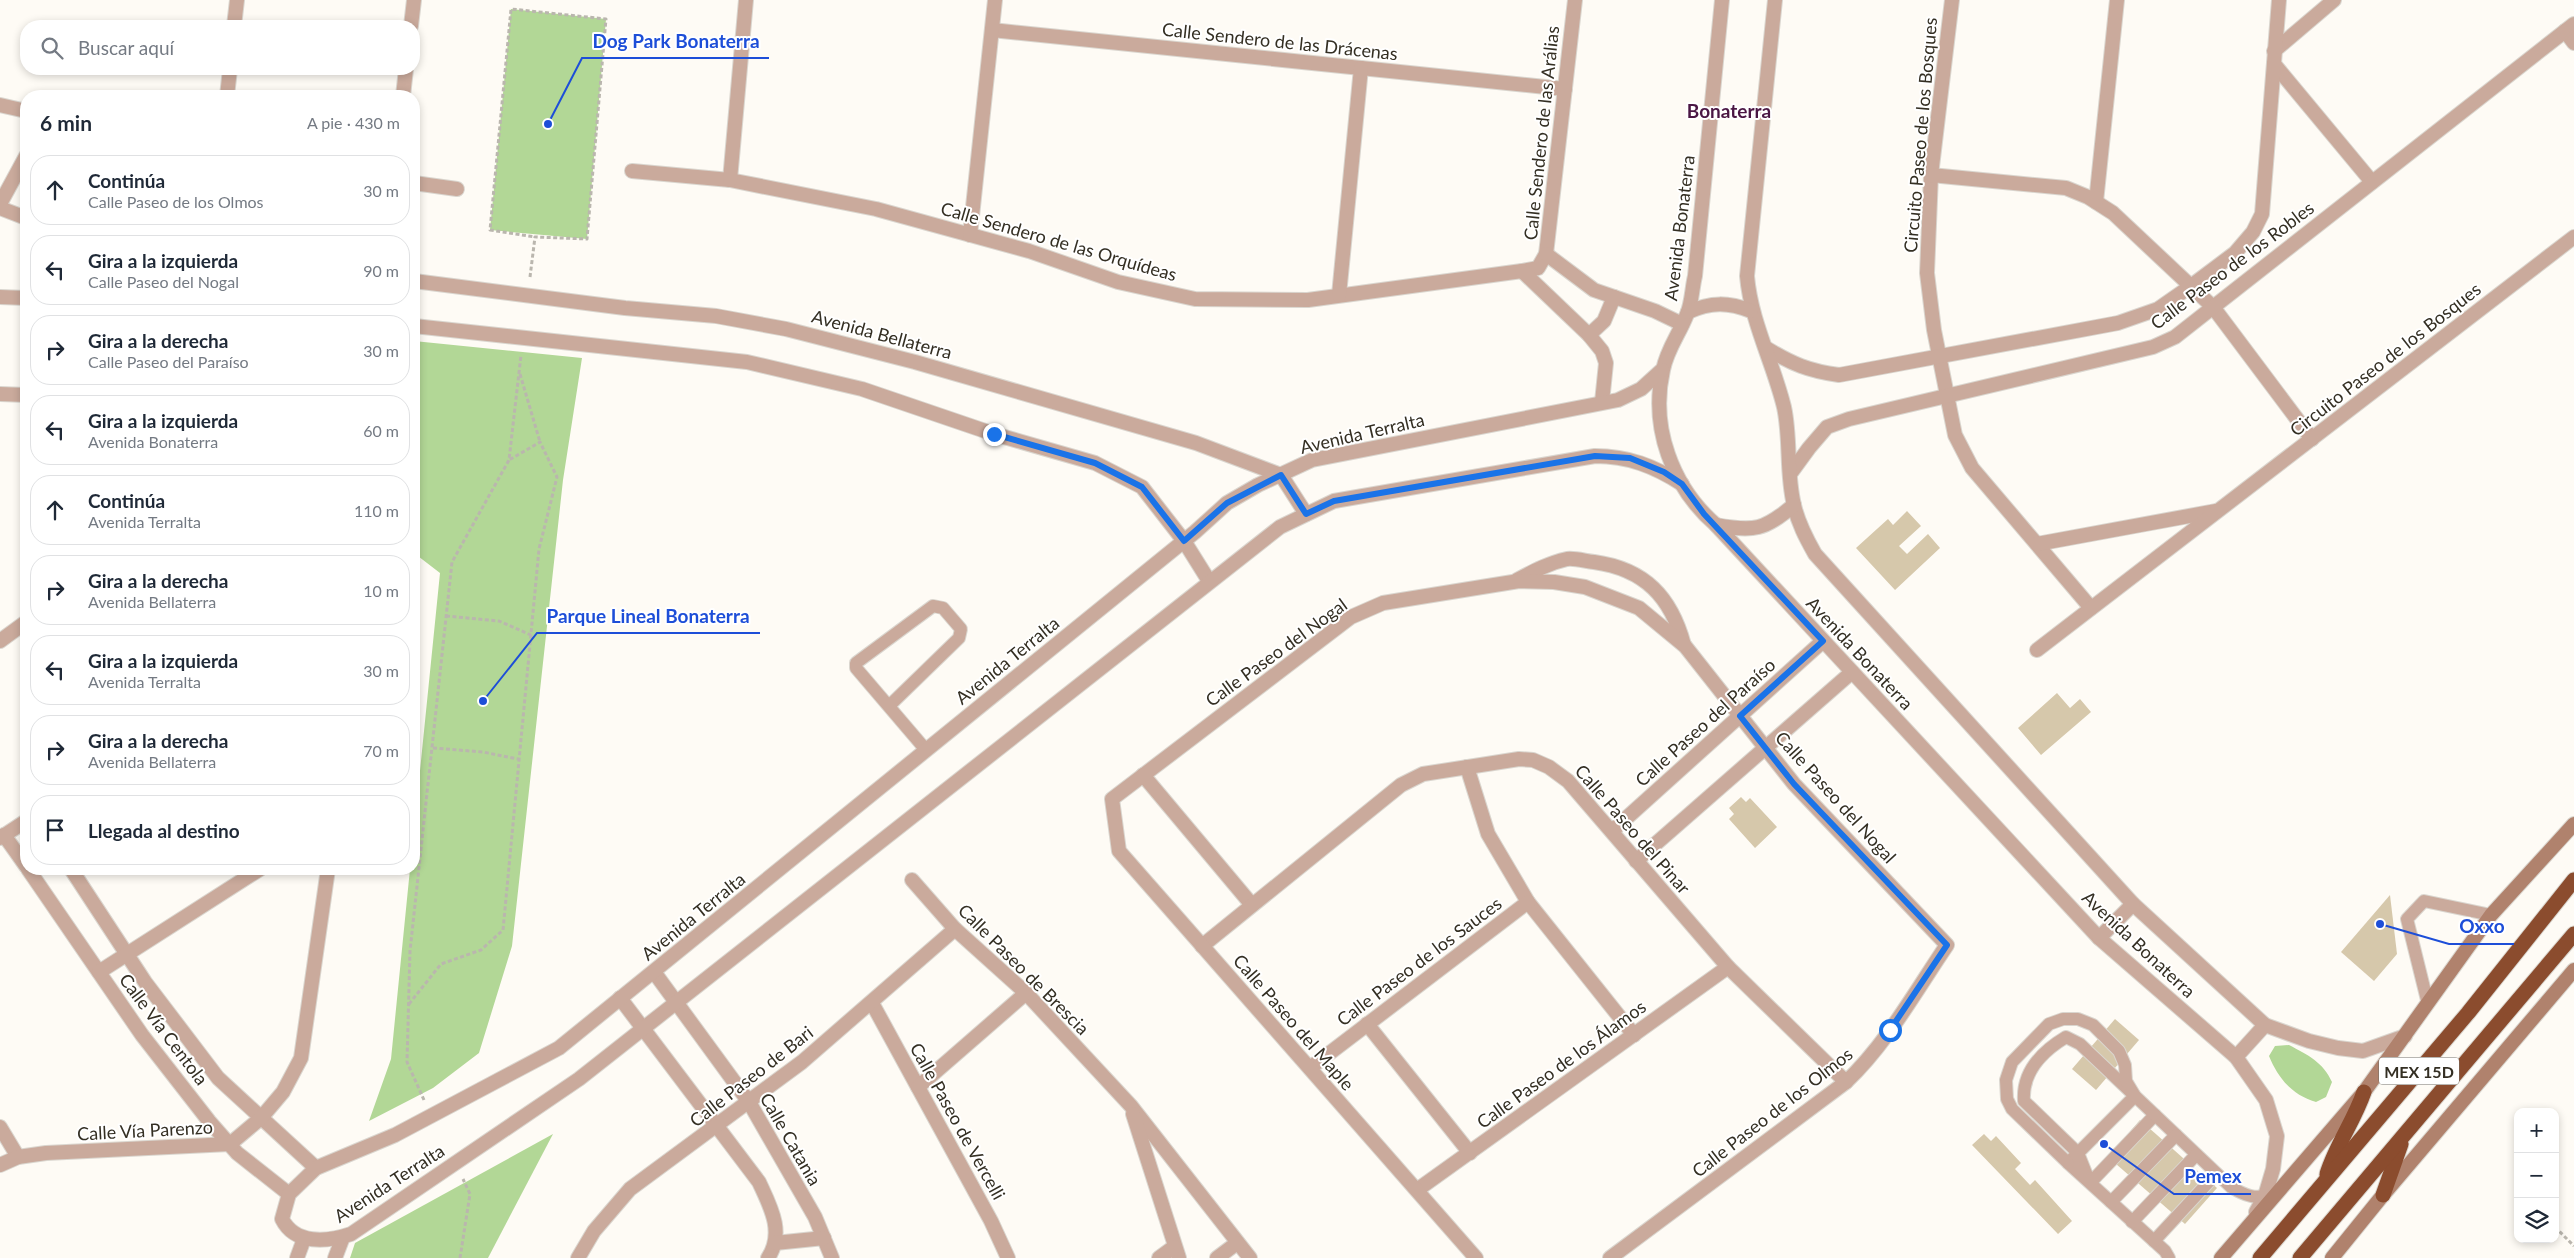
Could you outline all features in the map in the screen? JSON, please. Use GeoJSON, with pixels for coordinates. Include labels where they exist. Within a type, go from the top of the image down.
{"type":"FeatureCollection","features":[{"type":"Feature","properties":{"kind":"highway","name":"MEX 15D"},"geometry":{"type":"LineString","coordinates":[[2260,1258],[2468,1013],[2574,880]]}},
{"type":"Feature","properties":{"kind":"highway"},"geometry":{"type":"LineString","coordinates":[[2300,1258],[2574,934]]}},
{"type":"Feature","properties":{"kind":"highway"},"geometry":{"type":"LineString","coordinates":[[2324,1182],[2334,1153],[2358,1111],[2364,1092]]}},
{"type":"Feature","properties":{"kind":"highway"},"geometry":{"type":"LineString","coordinates":[[2383,1194],[2404,1136]]}},
{"type":"Feature","properties":{"kind":"main road"},"geometry":{"type":"LineString","coordinates":[[2221,1258],[2364,1092],[2491,915],[2574,824]]}},
{"type":"Feature","properties":{"kind":"main road"},"geometry":{"type":"LineString","coordinates":[[2332,1258],[2383,1194],[2574,970]]}},
{"type":"Feature","properties":{"kind":"street"},"geometry":{"type":"LineString","coordinates":[[235,20],[237,0]]}},
{"type":"Feature","properties":{"kind":"street"},"geometry":{"type":"LineString","coordinates":[[412,20],[414,0]]}},
{"type":"Feature","properties":{"kind":"street"},"geometry":{"type":"LineString","coordinates":[[730,180],[746,0]]}},
{"type":"Feature","properties":{"kind":"street"},"geometry":{"type":"LineString","coordinates":[[970,235],[995,0]]}},
{"type":"Feature","properties":{"kind":"street","name":"Calle Sendero de las Arálias"},"geometry":{"type":"LineString","coordinates":[[1538,268],[1546,254],[1575,0]]}},
{"type":"Feature","properties":{"kind":"street","name":"Avenida Bonaterra"},"geometry":{"type":"LineString","coordinates":[[1722,0],[1695,276],[1685,318],[1669,349],[1662,370],[1659,422],[1674,469],[1682,484],[1704,514],[2099,938],[2236,1057],[2266,1100],[2277,1136],[2273,1169],[2265,1196],[2247,1228]]}},
{"type":"Feature","properties":{"kind":"street","name":"Avenida Bonaterra"},"geometry":{"type":"LineString","coordinates":[[1775,0],[1747,276],[1751,311],[1766,348],[1784,409],[1794,505],[1801,530],[1815,554],[2133,904],[2265,1025],[2309,1042],[2363,1051],[2404,1036]]}},
{"type":"Feature","properties":{"kind":"street","name":"Circuito Paseo de los Bosques"},"geometry":{"type":"LineString","coordinates":[[1952,0],[1932,175],[1926,273],[1955,435],[1972,468],[2091,608]]}},
{"type":"Feature","properties":{"kind":"street"},"geometry":{"type":"LineString","coordinates":[[2096,202],[2117,0]]}},
{"type":"Feature","properties":{"kind":"street","name":"Calle Paseo de los Robles"},"geometry":{"type":"LineString","coordinates":[[1766,348],[1793,365],[1817,372],[1839,375],[2118,323],[2158,309],[2235,253],[2254,232],[2262,214],[2279,0]]}},
{"type":"Feature","properties":{"kind":"street"},"geometry":{"type":"LineString","coordinates":[[2334,0],[2274,57],[2372,182]]}},
{"type":"Feature","properties":{"kind":"street"},"geometry":{"type":"LineString","coordinates":[[2570,28],[2574,43]]}},
{"type":"Feature","properties":{"kind":"street","name":"Calle Paseo de los Robles"},"geometry":{"type":"LineString","coordinates":[[1790,474],[1827,427],[1848,419],[2153,347],[2175,336],[2570,28]]}},
{"type":"Feature","properties":{"kind":"street","name":"Calle Sendero de las Drácenas"},"geometry":{"type":"LineString","coordinates":[[992,30],[1565,89]]}},
{"type":"Feature","properties":{"kind":"street"},"geometry":{"type":"LineString","coordinates":[[1339,295],[1362,68]]}},
{"type":"Feature","properties":{"kind":"street"},"geometry":{"type":"LineString","coordinates":[[228,90],[230,75]]}},
{"type":"Feature","properties":{"kind":"street"},"geometry":{"type":"LineString","coordinates":[[404,90],[405,75]]}},
{"type":"Feature","properties":{"kind":"street"},"geometry":{"type":"LineString","coordinates":[[0,105],[20,110]]}},
{"type":"Feature","properties":{"kind":"street"},"geometry":{"type":"LineString","coordinates":[[20,168],[0,206],[20,215]]}},
{"type":"Feature","properties":{"kind":"street","name":"Calle Sendero de las Orquídeas"},"geometry":{"type":"LineString","coordinates":[[632,171],[730,180],[876,209],[1029,251],[1118,282],[1195,299],[1308,300],[1538,268]]}},
{"type":"Feature","properties":{"kind":"street"},"geometry":{"type":"LineString","coordinates":[[1932,175],[2066,188],[2096,202],[2113,214],[2213,307],[2312,439]]}},
{"type":"Feature","properties":{"kind":"street"},"geometry":{"type":"LineString","coordinates":[[420,184],[457,189]]}},
{"type":"Feature","properties":{"kind":"street","name":"Circuito Paseo de los Bosques"},"geometry":{"type":"LineString","coordinates":[[2038,650],[2574,237]]}},
{"type":"Feature","properties":{"kind":"street"},"geometry":{"type":"LineString","coordinates":[[1546,254],[1594,290],[1655,311],[1685,318],[1706,304],[1721,304],[1736,305],[1751,311]]}},
{"type":"Feature","properties":{"kind":"street"},"geometry":{"type":"LineString","coordinates":[[1522,271],[1589,334],[1602,351],[1606,363],[1602,402]]}},
{"type":"Feature","properties":{"kind":"street","name":"Avenida Bellaterra"},"geometry":{"type":"LineString","coordinates":[[420,282],[716,316],[786,328],[915,362],[1196,443],[1281,475]]}},
{"type":"Feature","properties":{"kind":"street"},"geometry":{"type":"LineString","coordinates":[[0,297],[20,298]]}},
{"type":"Feature","properties":{"kind":"street"},"geometry":{"type":"LineString","coordinates":[[1589,334],[1604,320],[1614,297]]}},
{"type":"Feature","properties":{"kind":"street"},"geometry":{"type":"LineString","coordinates":[[420,327],[747,362],[862,389],[994,434],[1095,463],[1142,487],[1184,541],[1210,581]]}},
{"type":"Feature","properties":{"kind":"street","name":"Avenida Terralta"},"geometry":{"type":"LineString","coordinates":[[289,1194],[316,1168],[395,1135],[559,1048],[1184,541],[1227,503],[1312,460],[1618,400],[1641,389],[1662,370]]}},
{"type":"Feature","properties":{"kind":"street"},"geometry":{"type":"LineString","coordinates":[[0,394],[20,394]]}},
{"type":"Feature","properties":{"kind":"street","name":"Avenida Terralta"},"geometry":{"type":"LineString","coordinates":[[304,1239],[343,1237],[351,1234],[579,1079],[1280,527],[1334,501],[1595,456],[1630,458],[1664,472],[1682,484]]}},
{"type":"Feature","properties":{"kind":"street"},"geometry":{"type":"LineString","coordinates":[[1281,475],[1306,514]]}},
{"type":"Feature","properties":{"kind":"street"},"geometry":{"type":"LineString","coordinates":[[1716,525],[1745,530],[1772,523],[1794,505]]}},
{"type":"Feature","properties":{"kind":"street","name":"Circuito Paseo de los Bosques"},"geometry":{"type":"LineString","coordinates":[[2037,544],[2219,510]]}},
{"type":"Feature","properties":{"kind":"street","name":"Calle Paseo del Nogal"},"geometry":{"type":"LineString","coordinates":[[1514,582],[1547,564],[1570,558],[1606,564],[1639,577],[1663,598],[1677,620],[1684,646]]}},
{"type":"Feature","properties":{"kind":"street","name":"Calle Paseo del Nogal"},"geometry":{"type":"LineString","coordinates":[[1112,799],[1337,626],[1367,608],[1383,603],[1514,582],[1554,582],[1584,587],[1639,608],[1684,646],[1794,784],[1947,945]]}},
{"type":"Feature","properties":{"kind":"street"},"geometry":{"type":"LineString","coordinates":[[0,641],[20,626]]}},
{"type":"Feature","properties":{"kind":"street","name":"Calle Paseo del Paraíso"},"geometry":{"type":"LineString","coordinates":[[1612,831],[1823,641]]}},
{"type":"Feature","properties":{"kind":"street"},"geometry":{"type":"LineString","coordinates":[[1636,860],[1852,672]]}},
{"type":"Feature","properties":{"kind":"street","name":"Calle Paseo del Pinar"},"geometry":{"type":"LineString","coordinates":[[1202,946],[1401,785],[1423,774],[1504,760],[1533,760],[1549,767],[1568,781],[1728,967],[1846,1082]]}},
{"type":"Feature","properties":{"kind":"street"},"geometry":{"type":"LineString","coordinates":[[1467,767],[1488,834],[1528,902],[1634,1035]]}},
{"type":"Feature","properties":{"kind":"street"},"geometry":{"type":"LineString","coordinates":[[1143,775],[1252,906]]}},
{"type":"Feature","properties":{"kind":"street","name":"Calle Paseo del Maple"},"geometry":{"type":"LineString","coordinates":[[1112,799],[1119,851],[1476,1258]]}},
{"type":"Feature","properties":{"kind":"street"},"geometry":{"type":"LineString","coordinates":[[2,837],[20,825]]}},
{"type":"Feature","properties":{"kind":"street","name":"Calle Vía Centola"},"geometry":{"type":"LineString","coordinates":[[2,837],[20,859]]}},
{"type":"Feature","properties":{"kind":"street","name":"Calle Vía Centola"},"geometry":{"type":"LineString","coordinates":[[32,875],[142,1035],[230,1144],[289,1194]]}},
{"type":"Feature","properties":{"kind":"street","name":"Calle Vía Centola"},"geometry":{"type":"LineString","coordinates":[[75,875],[127,955],[218,1078],[316,1168]]}},
{"type":"Feature","properties":{"kind":"street"},"geometry":{"type":"LineString","coordinates":[[99,972],[251,875]]}},
{"type":"Feature","properties":{"kind":"street","name":"Calle Vía Parenzo"},"geometry":{"type":"LineString","coordinates":[[0,1165],[18,1157],[46,1154],[230,1144],[261,1118],[283,1092],[301,1058],[327,875]]}},
{"type":"Feature","properties":{"kind":"street","name":"Calle Paseo de Brescia"},"geometry":{"type":"LineString","coordinates":[[912,880],[955,929],[1026,992],[1131,1106],[1250,1258]]}},
{"type":"Feature","properties":{"kind":"street","name":"Calle Paseo de los Sauces"},"geometry":{"type":"LineString","coordinates":[[1310,1068],[1528,902]]}},
{"type":"Feature","properties":{"kind":"street"},"geometry":{"type":"LineString","coordinates":[[2099,938],[2133,904]]}},
{"type":"Feature","properties":{"kind":"street","name":"Calle Paseo de Bari"},"geometry":{"type":"LineString","coordinates":[[578,1258],[594,1231],[630,1190],[802,1062],[955,929]]}},
{"type":"Feature","properties":{"kind":"street","name":"Calle Paseo de los Olmos"},"geometry":{"type":"LineString","coordinates":[[1610,1258],[1846,1082],[1867,1062],[1947,945]]}},
{"type":"Feature","properties":{"kind":"street","name":"Calle Paseo de los Álamos"},"geometry":{"type":"LineString","coordinates":[[1417,1190],[1728,967]]}},
{"type":"Feature","properties":{"kind":"street","name":"Calle Catania"},"geometry":{"type":"LineString","coordinates":[[654,972],[749,1102],[815,1217],[832,1258]]}},
{"type":"Feature","properties":{"kind":"street"},"geometry":{"type":"LineString","coordinates":[[918,1087],[1026,992]]}},
{"type":"Feature","properties":{"kind":"street"},"geometry":{"type":"LineString","coordinates":[[620,998],[759,1182],[773,1212],[776,1230],[774,1243],[768,1258]]}},
{"type":"Feature","properties":{"kind":"street","name":"Calle Paseo de Vercelli"},"geometry":{"type":"LineString","coordinates":[[872,1003],[991,1221],[1008,1258]]}},
{"type":"Feature","properties":{"kind":"street"},"geometry":{"type":"LineString","coordinates":[[1367,1024],[1470,1153]]}},
{"type":"Feature","properties":{"kind":"street"},"geometry":{"type":"LineString","coordinates":[[2236,1057],[2265,1025]]}},
{"type":"Feature","properties":{"kind":"street","name":"Calle Paseo de Brescia"},"geometry":{"type":"LineString","coordinates":[[1131,1106],[1176,1252]]}},
{"type":"Feature","properties":{"kind":"street"},"geometry":{"type":"LineString","coordinates":[[0,1127],[18,1157]]}},
{"type":"Feature","properties":{"kind":"street"},"geometry":{"type":"LineString","coordinates":[[289,1194],[282,1219],[287,1229],[304,1239],[297,1258]]}},
{"type":"Feature","properties":{"kind":"street"},"geometry":{"type":"LineString","coordinates":[[335,1258],[343,1237]]}},
{"type":"Feature","properties":{"kind":"street"},"geometry":{"type":"LineString","coordinates":[[774,1243],[824,1238]]}},
{"type":"Feature","properties":{"kind":"street"},"geometry":{"type":"LineString","coordinates":[[1217,1258],[1237,1243]]}},
{"type":"Feature","properties":{"kind":"street"},"geometry":{"type":"LineString","coordinates":[[1159,1258],[1176,1252]]}},
{"type":"Feature","properties":{"kind":"lane"},"geometry":{"type":"LineString","coordinates":[[889,706],[959,638],[960,629],[940,606],[933,606],[856,663],[856,668],[926,750]]}},
{"type":"Feature","properties":{"kind":"lane"},"geometry":{"type":"LineString","coordinates":[[2428,1004],[2407,920],[2424,901],[2491,915]]}},
{"type":"Feature","properties":{"kind":"lane"},"geometry":{"type":"LineString","coordinates":[[2135,1096],[2126,1081],[2125,1066],[2119,1051],[2093,1025],[2078,1019],[2063,1019],[2049,1024],[2012,1062],[2006,1080],[2007,1098],[2012,1109],[2154,1241],[2169,1258]]}},
{"type":"Feature","properties":{"kind":"lane"},"geometry":{"type":"LineString","coordinates":[[2090,1183],[2078,1153],[2024,1101],[2023,1087],[2028,1071],[2057,1042],[2066,1037],[2080,1044],[2231,1187],[2247,1196],[2265,1196],[2283,1186]]}},
{"type":"Feature","properties":{"kind":"lane"},"geometry":{"type":"LineString","coordinates":[[2068,1163],[2135,1096]]}},
{"type":"Feature","properties":{"kind":"lane"},"geometry":{"type":"LineString","coordinates":[[2090,1183],[2155,1115]]}},
{"type":"Feature","properties":{"kind":"lane"},"geometry":{"type":"LineString","coordinates":[[2111,1202],[2176,1135]]}},
{"type":"Feature","properties":{"kind":"lane"},"geometry":{"type":"LineString","coordinates":[[2132,1222],[2196,1155]]}},
{"type":"Feature","properties":{"kind":"lane"},"geometry":{"type":"LineString","coordinates":[[2154,1241],[2216,1174]]}},
{"type":"Feature","properties":{"kind":"path"},"geometry":{"type":"LineString","coordinates":[[511,9],[606,19],[587,239],[535,236],[490,230],[511,9]]}},
{"type":"Feature","properties":{"kind":"path"},"geometry":{"type":"LineString","coordinates":[[528,295],[535,236]]}},
{"type":"Feature","properties":{"kind":"path"},"geometry":{"type":"LineString","coordinates":[[420,863],[452,562],[509,460],[523,337]]}},
{"type":"Feature","properties":{"kind":"path"},"geometry":{"type":"LineString","coordinates":[[408,1005],[441,964],[481,950],[503,930],[539,549],[557,477],[540,442],[519,371]]}},
{"type":"Feature","properties":{"kind":"path"},"geometry":{"type":"LineString","coordinates":[[509,460],[540,442]]}},
{"type":"Feature","properties":{"kind":"path"},"geometry":{"type":"LineString","coordinates":[[446,616],[499,621],[531,634]]}},
{"type":"Feature","properties":{"kind":"path"},"geometry":{"type":"LineString","coordinates":[[433,748],[482,752],[518,759]]}},
{"type":"Feature","properties":{"kind":"path"},"geometry":{"type":"LineString","coordinates":[[419,875],[410,951],[407,1062],[431,1116]]}},
{"type":"Feature","properties":{"kind":"path"},"geometry":{"type":"LineString","coordinates":[[456,1162],[470,1194],[460,1258]]}},
{"type":"Feature","properties":{"kind":"path"},"geometry":{"type":"LineString","coordinates":[[2559,1231],[2574,1246]]}},
{"type":"Feature","properties":{"kind":"green space"},"geometry":{"type":"Polygon","coordinates":[[[511,9],[606,19],[587,239],[490,230],[511,9]]]}},
{"type":"Feature","properties":{"kind":"green space"},"geometry":{"type":"Polygon","coordinates":[[[420,342],[582,358],[563,480],[512,946],[479,1053],[433,1088],[369,1121],[391,1059],[409,875],[420,875],[420,771],[440,573],[420,558],[420,342]]]}},
{"type":"Feature","properties":{"kind":"green space"},"geometry":{"type":"Polygon","coordinates":[[[2289,1045],[2309,1056],[2324,1069],[2332,1082],[2326,1097],[2316,1102],[2307,1099],[2293,1090],[2281,1078],[2269,1056],[2275,1046],[2289,1045]]]}},
{"type":"Feature","properties":{"kind":"green space"},"geometry":{"type":"Polygon","coordinates":[[[553,1134],[488,1258],[350,1258],[355,1243],[553,1134]]]}},
{"type":"Feature","properties":{"kind":"building"},"geometry":{"type":"Polygon","coordinates":[[[1907,511],[1921,526],[1899,546],[1907,554],[1928,534],[1940,548],[1895,590],[1856,548],[1888,519],[1893,525],[1907,511]]]}},
{"type":"Feature","properties":{"kind":"building"},"geometry":{"type":"Polygon","coordinates":[[[2057,693],[2070,708],[2080,699],[2091,712],[2041,755],[2018,728],[2057,693]]]}},
{"type":"Feature","properties":{"kind":"building"},"geometry":{"type":"Polygon","coordinates":[[[1741,797],[1746,802],[1750,798],[1777,827],[1755,848],[1729,819],[1734,814],[1729,808],[1741,797]]]}},
{"type":"Feature","properties":{"kind":"building"},"geometry":{"type":"Polygon","coordinates":[[[2390,895],[2397,954],[2374,981],[2341,952],[2390,895]]]}},
{"type":"Feature","properties":{"kind":"building"},"geometry":{"type":"Polygon","coordinates":[[[2115,1019],[2139,1040],[2096,1090],[2072,1069],[2115,1019]]]}},
{"type":"Feature","properties":{"kind":"building"},"geometry":{"type":"Polygon","coordinates":[[[2140,1120],[2217,1188],[2185,1224],[2108,1157],[2140,1120]]]}},
{"type":"Feature","properties":{"kind":"building"},"geometry":{"type":"Polygon","coordinates":[[[1984,1134],[1991,1141],[1996,1136],[2021,1163],[2015,1169],[2030,1185],[2035,1180],[2072,1221],[2058,1234],[1972,1145],[1984,1134]]]}},
{"type":"Feature","properties":{"kind":"place","name":"Dog Park Bonaterra"},"geometry":{"type":"Point","coordinates":[548,124]}},
{"type":"Feature","properties":{"kind":"place","name":"Parque Lineal Bonaterra"},"geometry":{"type":"Point","coordinates":[483,701]}},
{"type":"Feature","properties":{"kind":"place","name":"Oxxo"},"geometry":{"type":"Point","coordinates":[2380,924]}},
{"type":"Feature","properties":{"kind":"place","name":"Pemex"},"geometry":{"type":"Point","coordinates":[2104,1144]}},
{"type":"Feature","properties":{"kind":"district","name":"Bonaterra"},"geometry":{"type":"Point","coordinates":[1729,110]}},
{"type":"Feature","properties":{"kind":"route"},"geometry":{"type":"LineString","coordinates":[[994,434],[1095,463],[1142,487],[1184,541],[1227,503],[1258,485],[1281,475],[1306,514],[1334,501],[1576,458],[1616,456],[1630,458],[1664,472],[1682,484],[1704,514],[1823,641],[1740,716],[1794,784],[1947,945],[1890,1030]]}}]}
